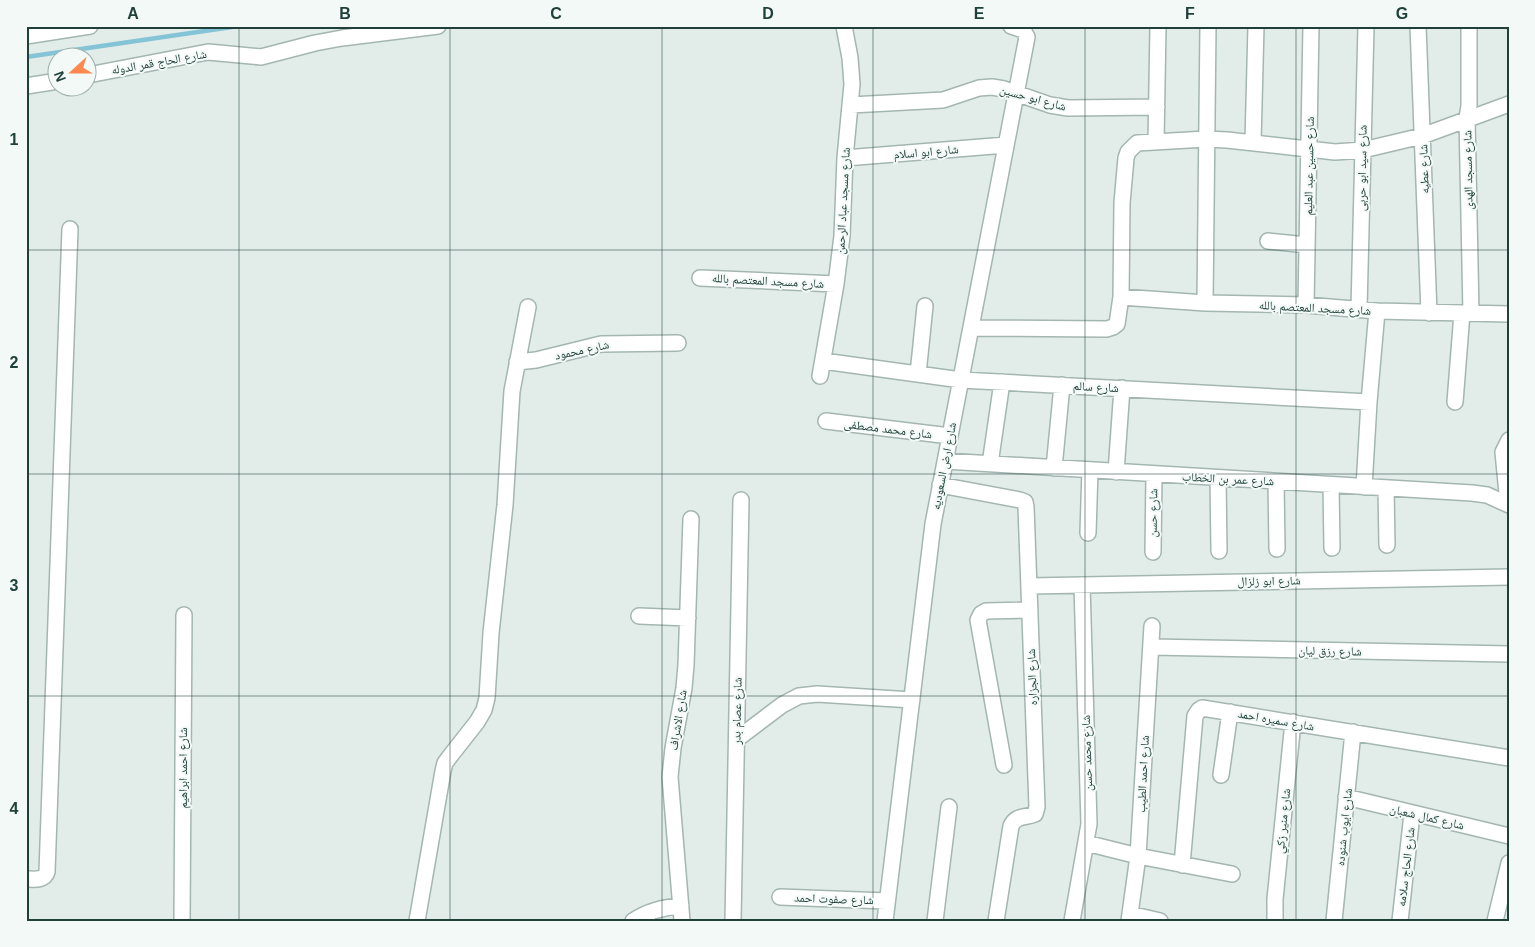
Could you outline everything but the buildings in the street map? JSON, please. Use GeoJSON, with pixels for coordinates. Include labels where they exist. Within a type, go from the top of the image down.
{"type":"FeatureCollection","features":[{"type":"Feature","properties":{"kind":"street"},"geometry":{"type":"LineString","coordinates":[[26,36],[90,26]]}},
{"type":"Feature","properties":{"kind":"street","name":"شارع الحاج قمر الدوله"},"geometry":{"type":"LineString","coordinates":[[98,73],[208,52],[261,57],[333,40],[438,26]]}},
{"type":"Feature","properties":{"kind":"street","name":"شارع مسجد عباد الرحمن"},"geometry":{"type":"LineString","coordinates":[[821,368],[836,284],[842,236],[845,158],[852,84],[850,58],[844,26]]}},
{"type":"Feature","properties":{"kind":"street","name":"شارع ارض السعوديه"},"geometry":{"type":"LineString","coordinates":[[885,921],[933,524],[1027,37],[1023,30],[1011,26]]}},
{"type":"Feature","properties":{"kind":"street"},"geometry":{"type":"LineString","coordinates":[[1156,142],[1158,26]]}},
{"type":"Feature","properties":{"kind":"street"},"geometry":{"type":"LineString","coordinates":[[1205,303],[1208,26]]}},
{"type":"Feature","properties":{"kind":"street"},"geometry":{"type":"LineString","coordinates":[[1253,142],[1256,26]]}},
{"type":"Feature","properties":{"kind":"street","name":"شارع حسين عبد العليم"},"geometry":{"type":"LineString","coordinates":[[1306,305],[1311,26]]}},
{"type":"Feature","properties":{"kind":"street","name":"شارع سيد ابو حربى"},"geometry":{"type":"LineString","coordinates":[[1359,309],[1366,26]]}},
{"type":"Feature","properties":{"kind":"street","name":"شارع عطيه"},"geometry":{"type":"LineString","coordinates":[[1418,26],[1429,313]]}},
{"type":"Feature","properties":{"kind":"street","name":"شارع مسجد الهدى"},"geometry":{"type":"LineString","coordinates":[[1455,402],[1467,313],[1469,26]]}},
{"type":"Feature","properties":{"kind":"street"},"geometry":{"type":"LineString","coordinates":[[26,86],[48,83]]}},
{"type":"Feature","properties":{"kind":"street","name":"شارع ابو حسين"},"geometry":{"type":"LineString","coordinates":[[850,105],[943,100],[979,88],[998,88],[1050,105],[1068,108],[1157,107]]}},
{"type":"Feature","properties":{"kind":"street"},"geometry":{"type":"LineString","coordinates":[[971,328],[1107,329],[1117,324],[1121,297],[1122,203],[1126,158],[1128,152],[1137,143],[1206,140],[1253,142],[1344,152],[1363,150],[1422,136],[1509,104]]}},
{"type":"Feature","properties":{"kind":"street","name":"شارع ابو اسلام"},"geometry":{"type":"LineString","coordinates":[[845,158],[1006,145]]}},
{"type":"Feature","properties":{"kind":"street"},"geometry":{"type":"LineString","coordinates":[[26,879],[43,878],[47,872],[70,229]]}},
{"type":"Feature","properties":{"kind":"street"},"geometry":{"type":"LineString","coordinates":[[1268,241],[1307,245]]}},
{"type":"Feature","properties":{"kind":"street","name":"شارع مسجد المعتصم بالله"},"geometry":{"type":"LineString","coordinates":[[700,278],[836,284]]}},
{"type":"Feature","properties":{"kind":"street","name":"شارع مسجد المعتصم بالله"},"geometry":{"type":"LineString","coordinates":[[1121,297],[1205,303],[1306,305],[1377,311],[1509,314]]}},
{"type":"Feature","properties":{"kind":"street"},"geometry":{"type":"LineString","coordinates":[[918,374],[925,306]]}},
{"type":"Feature","properties":{"kind":"street"},"geometry":{"type":"LineString","coordinates":[[417,921],[445,763],[477,722],[484,710],[487,698],[491,633],[505,504],[512,391],[528,307]]}},
{"type":"Feature","properties":{"kind":"street"},"geometry":{"type":"LineString","coordinates":[[1364,487],[1377,311]]}},
{"type":"Feature","properties":{"kind":"street","name":"شارع محمود"},"geometry":{"type":"LineString","coordinates":[[517,362],[536,360],[601,344],[678,344]]}},
{"type":"Feature","properties":{"kind":"street","name":"شارع سالم"},"geometry":{"type":"LineString","coordinates":[[821,368],[918,374],[961,380],[1370,402]]}},
{"type":"Feature","properties":{"kind":"street"},"geometry":{"type":"LineString","coordinates":[[990,464],[1002,382]]}},
{"type":"Feature","properties":{"kind":"street"},"geometry":{"type":"LineString","coordinates":[[1054,468],[1062,385]]}},
{"type":"Feature","properties":{"kind":"street"},"geometry":{"type":"LineString","coordinates":[[1116,472],[1122,388]]}},
{"type":"Feature","properties":{"kind":"street","name":"شارع محمد مصطفى"},"geometry":{"type":"LineString","coordinates":[[826,421],[950,436]]}},
{"type":"Feature","properties":{"kind":"street"},"geometry":{"type":"LineString","coordinates":[[1508,505],[1503,452],[1509,440]]}},
{"type":"Feature","properties":{"kind":"street","name":"شارع عمر بن الخطاب"},"geometry":{"type":"LineString","coordinates":[[945,461],[1480,494],[1493,497],[1508,505]]}},
{"type":"Feature","properties":{"kind":"street"},"geometry":{"type":"LineString","coordinates":[[1088,533],[1090,470]]}},
{"type":"Feature","properties":{"kind":"street","name":"شارع حسن"},"geometry":{"type":"LineString","coordinates":[[1153,552],[1154,474]]}},
{"type":"Feature","properties":{"kind":"street"},"geometry":{"type":"LineString","coordinates":[[1218,478],[1219,551]]}},
{"type":"Feature","properties":{"kind":"street"},"geometry":{"type":"LineString","coordinates":[[1276,482],[1277,549]]}},
{"type":"Feature","properties":{"kind":"street"},"geometry":{"type":"LineString","coordinates":[[1331,485],[1332,548]]}},
{"type":"Feature","properties":{"kind":"street","name":"شارع الجزاره"},"geometry":{"type":"LineString","coordinates":[[940,486],[1018,499],[1024,502],[1026,507],[1037,810],[1034,814],[1019,817],[1013,822],[996,921]]}},
{"type":"Feature","properties":{"kind":"street"},"geometry":{"type":"LineString","coordinates":[[1386,488],[1387,545]]}},
{"type":"Feature","properties":{"kind":"street","name":"شارع عصام بدر"},"geometry":{"type":"LineString","coordinates":[[733,921],[742,500]]}},
{"type":"Feature","properties":{"kind":"street","name":"شارع الاشراف"},"geometry":{"type":"LineString","coordinates":[[682,914],[670,777],[673,748],[684,688],[691,519]]}},
{"type":"Feature","properties":{"kind":"street","name":"شارع ابو زلزال"},"geometry":{"type":"LineString","coordinates":[[1029,586],[1509,577]]}},
{"type":"Feature","properties":{"kind":"street","name":"شارع محمد حسن"},"geometry":{"type":"LineString","coordinates":[[1072,921],[1089,824],[1082,585]]}},
{"type":"Feature","properties":{"kind":"street"},"geometry":{"type":"LineString","coordinates":[[1004,765],[978,620],[981,614],[986,611],[1030,610]]}},
{"type":"Feature","properties":{"kind":"street","name":"شارع احمد ابراهيم"},"geometry":{"type":"LineString","coordinates":[[182,921],[184,615]]}},
{"type":"Feature","properties":{"kind":"street"},"geometry":{"type":"LineString","coordinates":[[639,616],[688,618]]}},
{"type":"Feature","properties":{"kind":"street","name":"شارع احمد الطيب"},"geometry":{"type":"LineString","coordinates":[[1130,918],[1138,856],[1152,626]]}},
{"type":"Feature","properties":{"kind":"street","name":"شارع رزق ليان"},"geometry":{"type":"LineString","coordinates":[[1151,647],[1509,654]]}},
{"type":"Feature","properties":{"kind":"street"},"geometry":{"type":"LineString","coordinates":[[737,739],[782,705],[799,696],[817,694],[912,700]]}},
{"type":"Feature","properties":{"kind":"street","name":"شارع سميره احمد"},"geometry":{"type":"LineString","coordinates":[[1182,865],[1195,716],[1199,710],[1205,708],[1509,758]]}},
{"type":"Feature","properties":{"kind":"street"},"geometry":{"type":"LineString","coordinates":[[1221,776],[1230,712]]}},
{"type":"Feature","properties":{"kind":"street","name":"شارع منير زكي"},"geometry":{"type":"LineString","coordinates":[[1275,921],[1275,899],[1293,722]]}},
{"type":"Feature","properties":{"kind":"street","name":"شارع ايوب شنوده"},"geometry":{"type":"LineString","coordinates":[[1334,921],[1353,732]]}},
{"type":"Feature","properties":{"kind":"street","name":"شارع كمال شعبان"},"geometry":{"type":"LineString","coordinates":[[1346,797],[1509,836]]}},
{"type":"Feature","properties":{"kind":"street"},"geometry":{"type":"LineString","coordinates":[[935,921],[949,807]]}},
{"type":"Feature","properties":{"kind":"street","name":"شارع الحاج سلامه"},"geometry":{"type":"LineString","coordinates":[[1400,921],[1412,814]]}},
{"type":"Feature","properties":{"kind":"street"},"geometry":{"type":"LineString","coordinates":[[1086,843],[1138,856],[1232,874]]}},
{"type":"Feature","properties":{"kind":"street"},"geometry":{"type":"LineString","coordinates":[[1500,914],[1509,863]]}},
{"type":"Feature","properties":{"kind":"street","name":"شارع صفوت احمد"},"geometry":{"type":"LineString","coordinates":[[780,897],[888,901]]}},
{"type":"Feature","properties":{"kind":"street"},"geometry":{"type":"LineString","coordinates":[[633,921],[654,910],[668,907],[682,914]]}},
{"type":"Feature","properties":{"kind":"street"},"geometry":{"type":"LineString","coordinates":[[1130,918],[1160,921]]}},
{"type":"Feature","properties":{"kind":"waterway"},"geometry":{"type":"LineString","coordinates":[[26,57],[239,26]]}}]}
